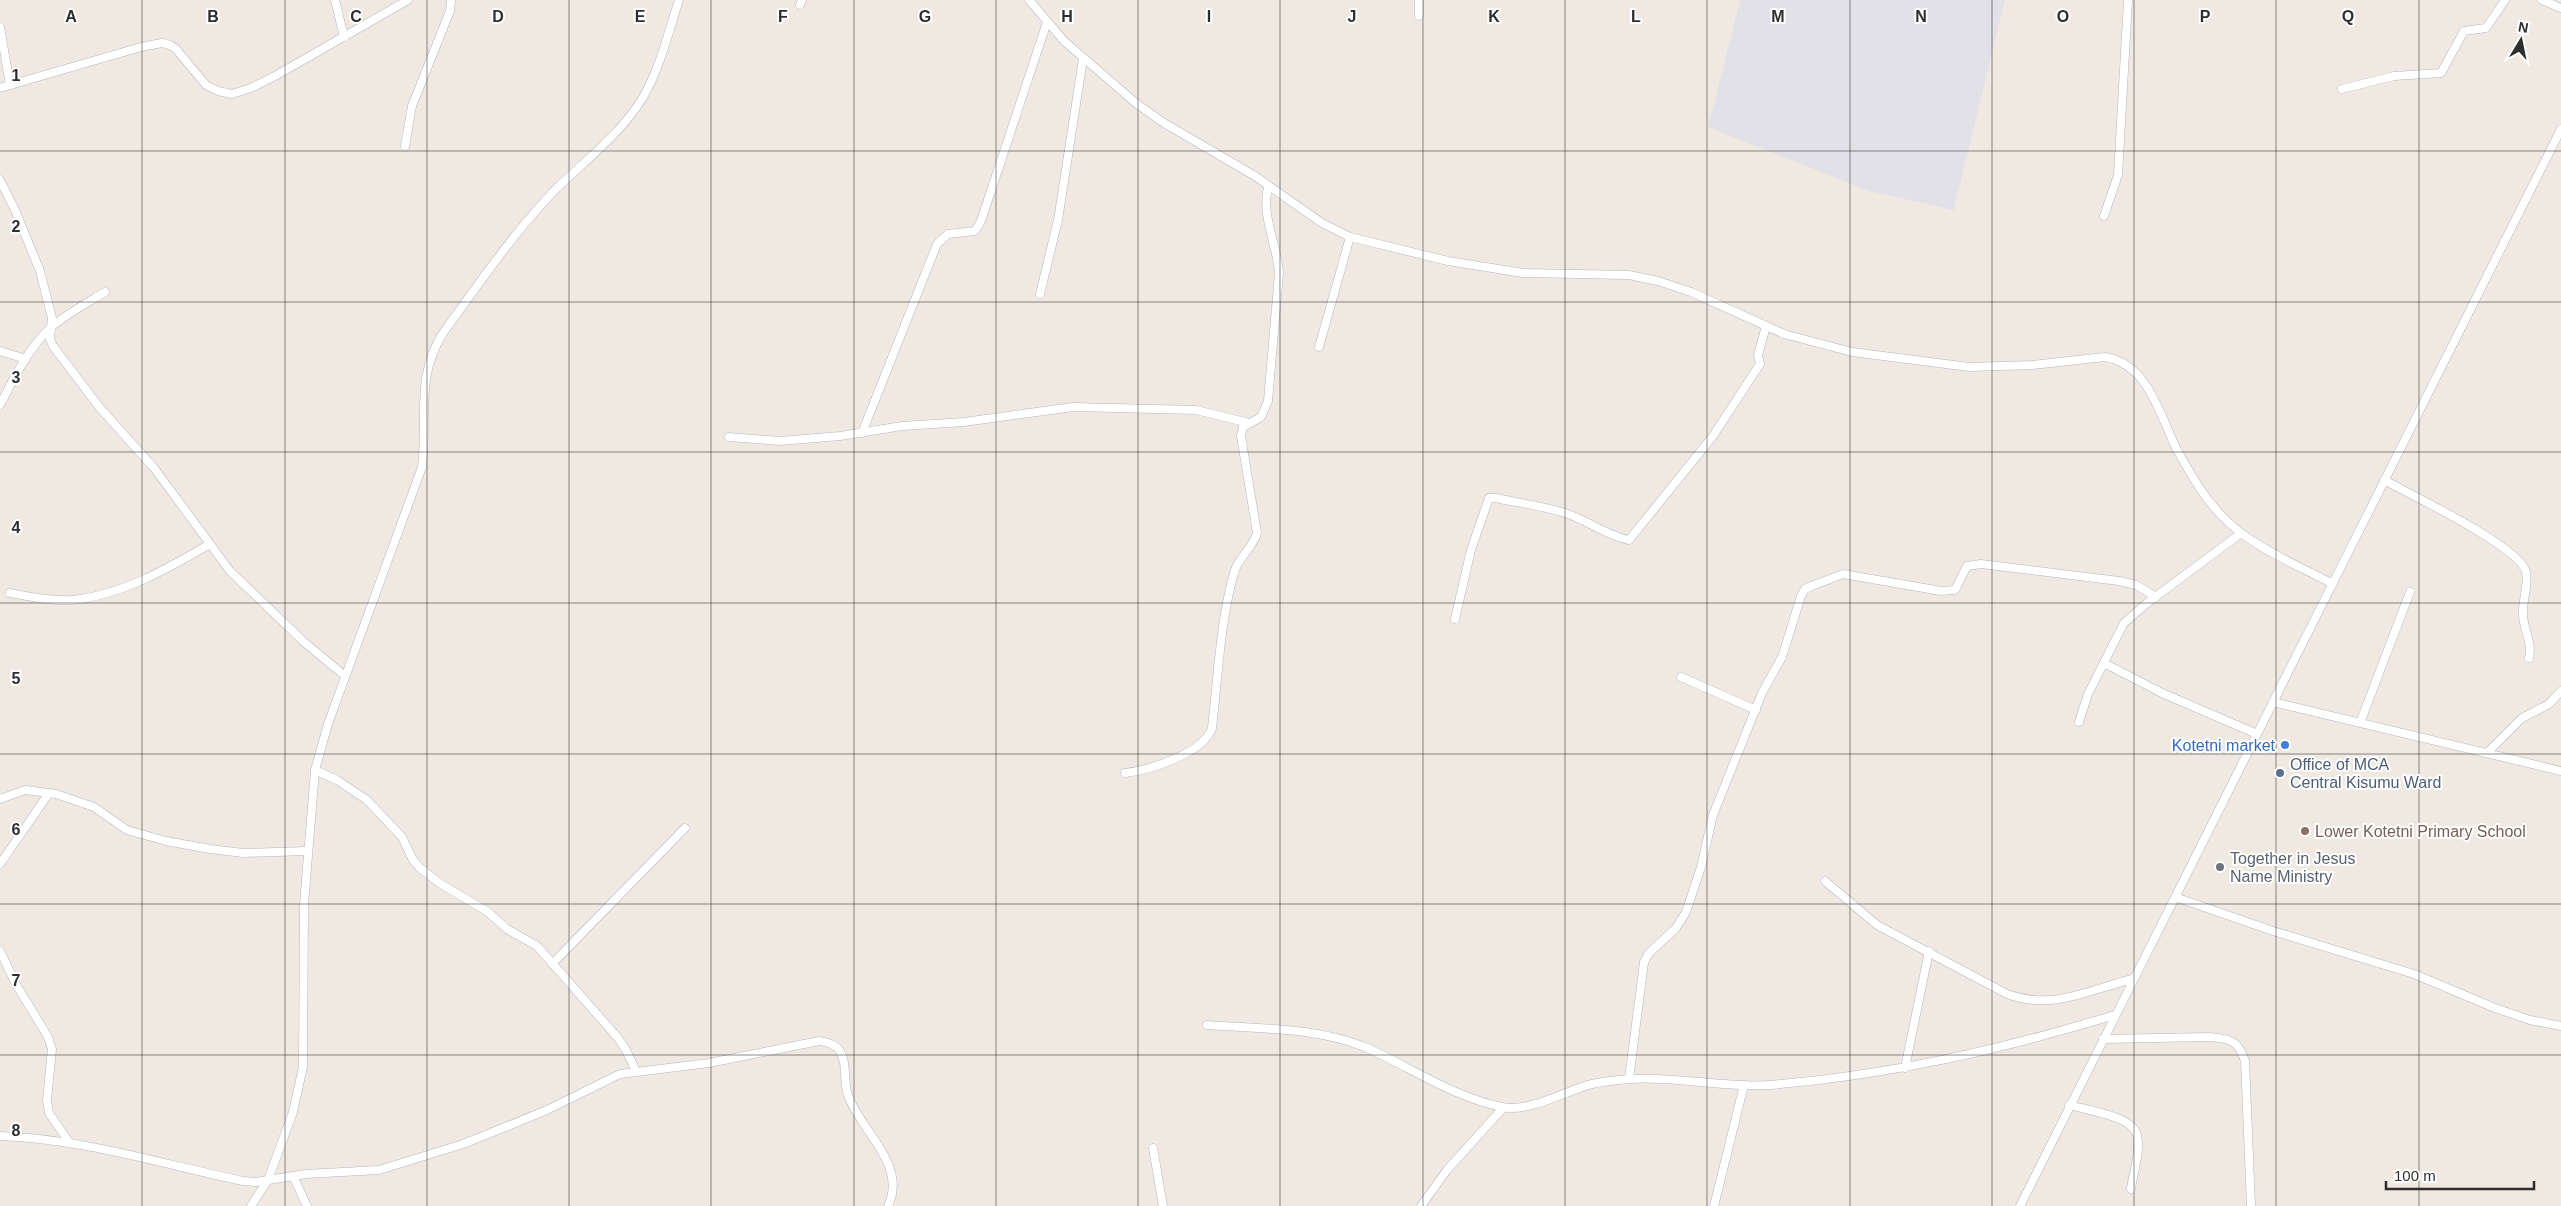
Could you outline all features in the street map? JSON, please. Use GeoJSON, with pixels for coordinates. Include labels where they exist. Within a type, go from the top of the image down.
{"type":"FeatureCollection","features":[{"type":"Feature","properties":{"kind":"street"},"geometry":{"type":"LineString","coordinates":[[335,0],[344,37]]}},
{"type":"Feature","properties":{"kind":"street"},"geometry":{"type":"LineString","coordinates":[[0,88],[141,47],[162,43],[176,49],[206,84],[218,91],[232,94],[259,84],[408,0]]}},
{"type":"Feature","properties":{"kind":"street"},"geometry":{"type":"LineString","coordinates":[[405,146],[412,106],[450,11],[451,0]]}},
{"type":"Feature","properties":{"kind":"street"},"geometry":{"type":"LineString","coordinates":[[251,1206],[268,1180],[293,1112],[303,1067],[304,904],[315,770],[328,724],[422,467],[425,444],[424,387],[427,366],[434,347],[525,223],[554,191],[628,120],[642,98],[656,69],[679,0]]}},
{"type":"Feature","properties":{"kind":"street"},"geometry":{"type":"LineString","coordinates":[[1029,0],[1047,22],[1083,59],[1138,104],[1164,123],[1219,154],[1322,223],[1350,237],[1448,261],[1523,272],[1630,276],[1658,280],[1692,292],[1784,334],[1852,352],[1969,368],[2032,365],[2105,357],[2116,359],[2137,372],[2148,388],[2177,448],[2202,491],[2226,522],[2240,534],[2333,584]]}},
{"type":"Feature","properties":{"kind":"street"},"geometry":{"type":"LineString","coordinates":[[1419,0],[1419,16]]}},
{"type":"Feature","properties":{"kind":"street"},"geometry":{"type":"LineString","coordinates":[[2104,216],[2118,175],[2128,0]]}},
{"type":"Feature","properties":{"kind":"street"},"geometry":{"type":"LineString","coordinates":[[2342,89],[2394,76],[2440,73],[2464,31],[2486,28],[2505,0]]}},
{"type":"Feature","properties":{"kind":"street"},"geometry":{"type":"LineString","coordinates":[[2542,0],[2561,8]]}},
{"type":"Feature","properties":{"kind":"street"},"geometry":{"type":"LineString","coordinates":[[862,433],[937,244],[948,234],[969,234],[975,231],[981,221],[1047,22]]}},
{"type":"Feature","properties":{"kind":"street"},"geometry":{"type":"LineString","coordinates":[[0,27],[10,85]]}},
{"type":"Feature","properties":{"kind":"street"},"geometry":{"type":"LineString","coordinates":[[1040,294],[1058,220],[1083,59]]}},
{"type":"Feature","properties":{"kind":"street"},"geometry":{"type":"LineString","coordinates":[[2020,1206],[2069,1105],[2176,898],[2561,129]]}},
{"type":"Feature","properties":{"kind":"street"},"geometry":{"type":"LineString","coordinates":[[0,180],[15,210],[40,271],[52,318],[50,339],[53,346],[100,408],[154,468],[230,571],[273,614],[346,676]]}},
{"type":"Feature","properties":{"kind":"street"},"geometry":{"type":"LineString","coordinates":[[1125,773],[1147,769],[1197,748],[1209,736],[1234,573],[1237,563],[1257,533],[1241,436],[1243,427],[1261,417],[1268,401],[1280,273],[1278,257],[1265,210],[1268,187]]}},
{"type":"Feature","properties":{"kind":"street"},"geometry":{"type":"LineString","coordinates":[[1319,347],[1350,237]]}},
{"type":"Feature","properties":{"kind":"street"},"geometry":{"type":"LineString","coordinates":[[0,405],[26,359],[52,326],[105,292]]}},
{"type":"Feature","properties":{"kind":"street"},"geometry":{"type":"LineString","coordinates":[[1455,619],[1471,550],[1489,498],[1564,512],[1620,538],[1629,540],[1713,436],[1760,364],[1758,355],[1766,326]]}},
{"type":"Feature","properties":{"kind":"street"},"geometry":{"type":"LineString","coordinates":[[0,351],[26,359]]}},
{"type":"Feature","properties":{"kind":"street"},"geometry":{"type":"LineString","coordinates":[[729,436],[774,442],[1074,408],[1196,410],[1249,423]]}},
{"type":"Feature","properties":{"kind":"street"},"geometry":{"type":"LineString","coordinates":[[2384,480],[2481,532],[2523,566],[2526,579],[2523,614],[2531,644],[2530,658]]}},
{"type":"Feature","properties":{"kind":"street"},"geometry":{"type":"LineString","coordinates":[[2079,722],[2088,694],[2124,623],[2156,596],[2240,534]]}},
{"type":"Feature","properties":{"kind":"street"},"geometry":{"type":"LineString","coordinates":[[10,593],[41,599],[71,600],[101,594],[164,571],[210,544]]}},
{"type":"Feature","properties":{"kind":"street"},"geometry":{"type":"LineString","coordinates":[[1629,1079],[1644,962],[1649,954],[1676,928],[1686,912],[1701,867],[1713,815],[1762,693],[1782,657],[1801,596],[1805,589],[1843,574],[1950,591],[1955,590],[1960,584],[1967,566],[1981,564],[2119,581],[2136,585],[2156,596]]}},
{"type":"Feature","properties":{"kind":"street"},"geometry":{"type":"LineString","coordinates":[[2360,723],[2410,592]]}},
{"type":"Feature","properties":{"kind":"street"},"geometry":{"type":"LineString","coordinates":[[2104,663],[2162,693],[2257,734]]}},
{"type":"Feature","properties":{"kind":"street"},"geometry":{"type":"LineString","coordinates":[[1681,677],[1756,710]]}},
{"type":"Feature","properties":{"kind":"street"},"geometry":{"type":"LineString","coordinates":[[2488,752],[2522,718],[2549,704],[2561,691]]}},
{"type":"Feature","properties":{"kind":"street"},"geometry":{"type":"LineString","coordinates":[[2273,702],[2561,770]]}},
{"type":"Feature","properties":{"kind":"street"},"geometry":{"type":"LineString","coordinates":[[315,770],[337,780],[367,800],[402,837],[413,860],[420,868],[488,912],[508,929],[530,940],[618,1038],[636,1071]]}},
{"type":"Feature","properties":{"kind":"street"},"geometry":{"type":"LineString","coordinates":[[0,799],[25,790],[49,792],[94,807],[127,830],[166,841],[243,853],[307,851]]}},
{"type":"Feature","properties":{"kind":"street"},"geometry":{"type":"LineString","coordinates":[[0,864],[49,792]]}},
{"type":"Feature","properties":{"kind":"street"},"geometry":{"type":"LineString","coordinates":[[552,964],[685,828]]}},
{"type":"Feature","properties":{"kind":"street"},"geometry":{"type":"LineString","coordinates":[[1824,881],[1877,925],[2007,994],[2025,1001],[2053,1002],[2133,979]]}},
{"type":"Feature","properties":{"kind":"street"},"geometry":{"type":"LineString","coordinates":[[2176,898],[2414,974],[2495,1008],[2530,1020],[2561,1026]]}},
{"type":"Feature","properties":{"kind":"street"},"geometry":{"type":"LineString","coordinates":[[0,951],[17,986],[48,1037],[52,1049],[47,1100],[49,1113],[69,1142]]}},
{"type":"Feature","properties":{"kind":"street"},"geometry":{"type":"LineString","coordinates":[[1905,1068],[1929,951]]}},
{"type":"Feature","properties":{"kind":"street"},"geometry":{"type":"LineString","coordinates":[[1207,1025],[1317,1034],[1347,1041],[1366,1048],[1428,1080],[1503,1108],[1527,1105],[1593,1083],[1629,1079],[1658,1078],[1722,1085],[1768,1085],[1854,1076],[1905,1068],[2021,1043],[2115,1015]]}},
{"type":"Feature","properties":{"kind":"street"},"geometry":{"type":"LineString","coordinates":[[2103,1039],[2210,1037],[2227,1039],[2241,1048],[2245,1061],[2251,1206]]}},
{"type":"Feature","properties":{"kind":"street"},"geometry":{"type":"LineString","coordinates":[[0,1136],[69,1142],[116,1150],[243,1181],[361,1172],[397,1165],[487,1134],[547,1110],[604,1081],[636,1071],[709,1063],[819,1041],[836,1046],[841,1052],[848,1095],[886,1158],[892,1186],[888,1206]]}},
{"type":"Feature","properties":{"kind":"street"},"geometry":{"type":"LineString","coordinates":[[1714,1206],[1744,1085]]}},
{"type":"Feature","properties":{"kind":"street"},"geometry":{"type":"LineString","coordinates":[[2069,1105],[2117,1118],[2134,1128],[2138,1136],[2138,1147],[2131,1189]]}},
{"type":"Feature","properties":{"kind":"street"},"geometry":{"type":"LineString","coordinates":[[1421,1206],[1448,1170],[1503,1108]]}},
{"type":"Feature","properties":{"kind":"street"},"geometry":{"type":"LineString","coordinates":[[1153,1148],[1163,1206]]}},
{"type":"Feature","properties":{"kind":"street"},"geometry":{"type":"LineString","coordinates":[[293,1176],[307,1206]]}},
{"type":"Feature","properties":{"kind":"shaded area"},"geometry":{"type":"Polygon","coordinates":[[[1740,0],[2005,0],[1954,210],[1869,191],[1708,127],[1740,0]]]}},
{"type":"Feature","properties":{"kind":"place","name":"Kotetni market"},"geometry":{"type":"Point","coordinates":[2285,745]}},
{"type":"Feature","properties":{"kind":"place","name":"Office of MCA Central Kisumu Ward"},"geometry":{"type":"Point","coordinates":[2280,773]}},
{"type":"Feature","properties":{"kind":"place","name":"Lower Kotetni Primary School"},"geometry":{"type":"Point","coordinates":[2305,831]}},
{"type":"Feature","properties":{"kind":"place","name":"Together in Jesus Name Ministry"},"geometry":{"type":"Point","coordinates":[2220,867]}}]}
